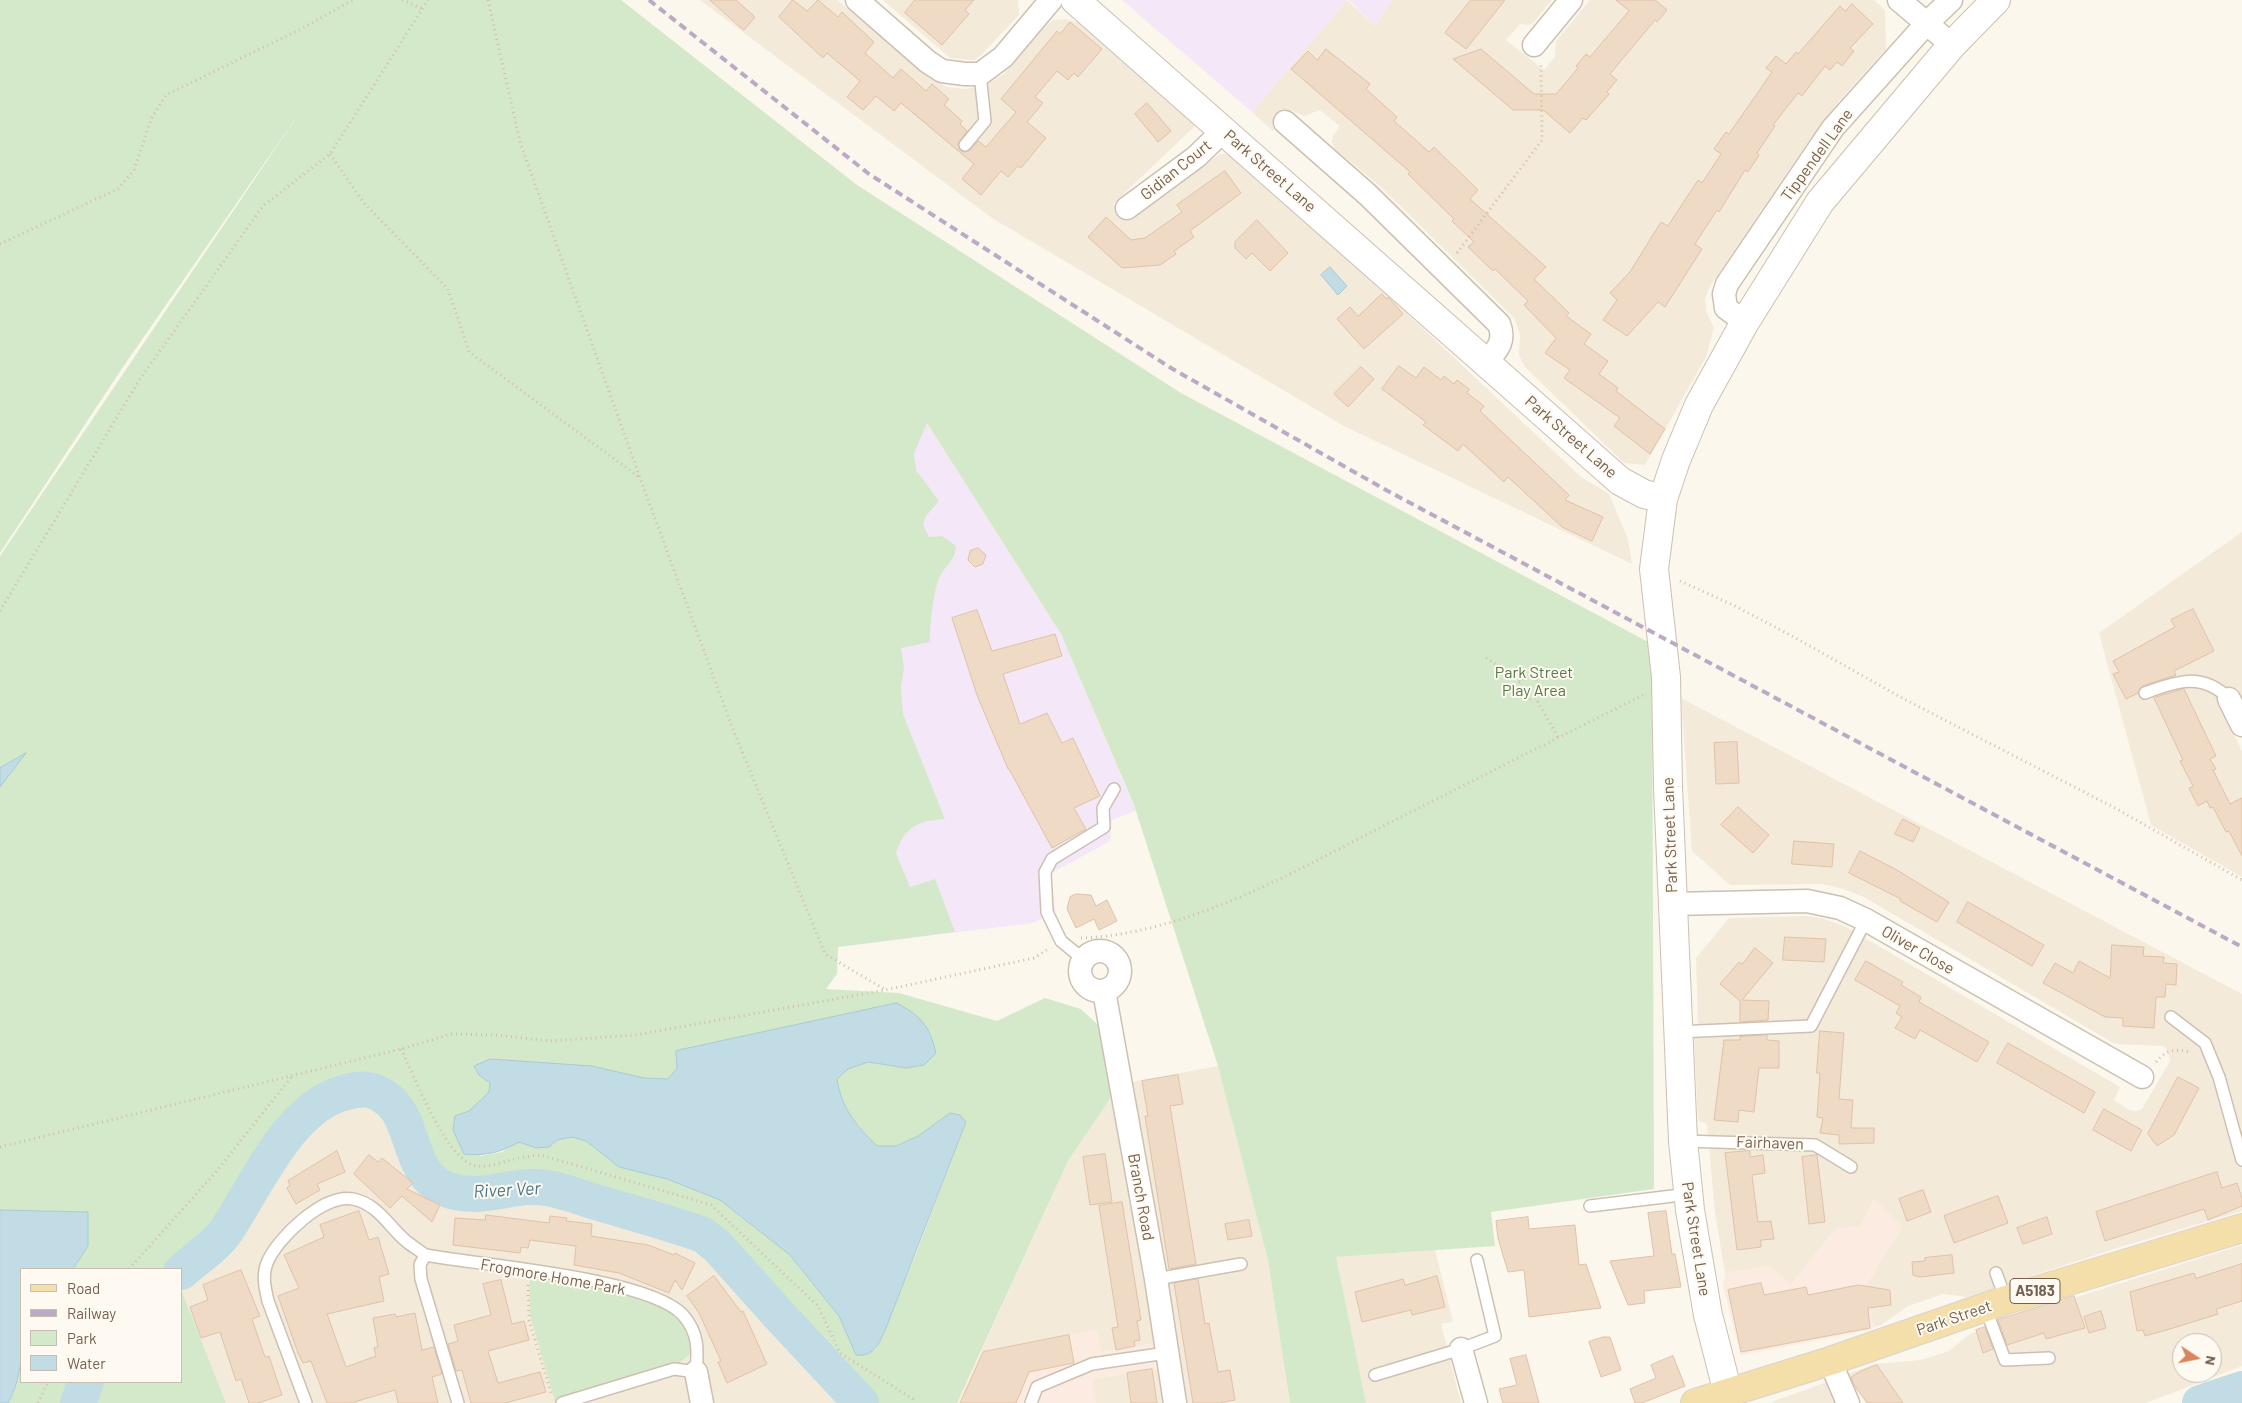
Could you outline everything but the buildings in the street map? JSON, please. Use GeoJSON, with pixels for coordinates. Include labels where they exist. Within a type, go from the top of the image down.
{"type":"FeatureCollection","features":[{"type":"Feature","properties":{"kind":"main road","name":"Park Street"},"geometry":{"type":"LineString","coordinates":[[1695,1403],[1830,1361],[1995,1304],[2242,1228]]}},
{"type":"Feature","properties":{"kind":"street"},"geometry":{"type":"LineString","coordinates":[[862,2],[928,62],[942,71],[954,74],[980,74],[1003,57],[1051,0]]}},
{"type":"Feature","properties":{"kind":"street","name":"Park Street Lane"},"geometry":{"type":"LineString","coordinates":[[1075,0],[1620,480],[1631,488],[1663,499],[1654,570],[1666,677],[1672,904],[1683,1141],[1689,1194],[1708,1315],[1728,1393]]}},
{"type":"Feature","properties":{"kind":"street"},"geometry":{"type":"LineString","coordinates":[[1534,44],[1571,0]]}},
{"type":"Feature","properties":{"kind":"street"},"geometry":{"type":"LineString","coordinates":[[1899,0],[1952,45]]}},
{"type":"Feature","properties":{"kind":"street","name":"Tippendell Lane"},"geometry":{"type":"LineString","coordinates":[[1745,322],[1726,308],[1724,294],[1727,284],[1833,128],[1926,24],[1951,0]]}},
{"type":"Feature","properties":{"kind":"street","name":"Tippendell Lane"},"geometry":{"type":"LineString","coordinates":[[1663,499],[1676,460],[1699,405],[1745,322],[1820,202],[1952,45],[1996,0]]}},
{"type":"Feature","properties":{"kind":"street"},"geometry":{"type":"LineString","coordinates":[[1285,122],[1368,195],[1499,324],[1503,337],[1499,347],[1486,363]]}},
{"type":"Feature","properties":{"kind":"street","name":"Gidian Court"},"geometry":{"type":"LineString","coordinates":[[1127,208],[1196,157],[1224,130]]}},
{"type":"Feature","properties":{"kind":"street"},"geometry":{"type":"LineString","coordinates":[[2229,699],[2242,725]]}},
{"type":"Feature","properties":{"kind":"street","name":"Oliver Close"},"geometry":{"type":"LineString","coordinates":[[1672,904],[1807,901],[1840,908],[1866,920],[2142,1077]]}},
{"type":"Feature","properties":{"kind":"street"},"geometry":{"type":"LineString","coordinates":[[1096,951],[1112,954],[1120,967],[1120,975],[1111,988],[1104,992],[1096,991],[1083,982],[1080,967],[1083,959],[1096,951]]}},
{"type":"Feature","properties":{"kind":"street","name":"Branch Road"},"geometry":{"type":"LineString","coordinates":[[1104,992],[1156,1279],[1166,1353],[1176,1403]]}},
{"type":"Feature","properties":{"kind":"street"},"geometry":{"type":"LineString","coordinates":[[1461,1349],[1476,1403]]}},
{"type":"Feature","properties":{"kind":"street"},"geometry":{"type":"LineString","coordinates":[[1830,1361],[1848,1403]]}},
{"type":"Feature","properties":{"kind":"street"},"geometry":{"type":"LineString","coordinates":[[696,1372],[702,1403]]}},
{"type":"Feature","properties":{"kind":"lane"},"geometry":{"type":"LineString","coordinates":[[965,145],[985,122],[980,74]]}},
{"type":"Feature","properties":{"kind":"lane"},"geometry":{"type":"LineString","coordinates":[[2145,693],[2167,684],[2193,680],[2210,684],[2229,699]]}},
{"type":"Feature","properties":{"kind":"lane"},"geometry":{"type":"LineString","coordinates":[[1083,959],[1061,941],[1047,912],[1045,872],[1052,859],[1104,827],[1103,808],[1114,789]]}},
{"type":"Feature","properties":{"kind":"lane"},"geometry":{"type":"LineString","coordinates":[[1677,1032],[1812,1026],[1866,920]]}},
{"type":"Feature","properties":{"kind":"lane"},"geometry":{"type":"LineString","coordinates":[[2172,1017],[2205,1043],[2215,1067],[2242,1160]]}},
{"type":"Feature","properties":{"kind":"lane","name":"Fairhaven"},"geometry":{"type":"LineString","coordinates":[[1683,1141],[1814,1145],[1851,1167]]}},
{"type":"Feature","properties":{"kind":"lane"},"geometry":{"type":"LineString","coordinates":[[1590,1206],[1689,1194]]}},
{"type":"Feature","properties":{"kind":"lane","name":"Frogmore Home Park"},"geometry":{"type":"LineString","coordinates":[[306,1403],[280,1337],[264,1283],[267,1263],[280,1241],[308,1215],[337,1201],[352,1199],[370,1207],[386,1218],[406,1241],[426,1255],[578,1278],[627,1288],[667,1302],[683,1315],[696,1334],[698,1346],[696,1372]]}},
{"type":"Feature","properties":{"kind":"lane"},"geometry":{"type":"LineString","coordinates":[[426,1255],[420,1265],[421,1278],[458,1403]]}},
{"type":"Feature","properties":{"kind":"lane"},"geometry":{"type":"LineString","coordinates":[[1375,1375],[1461,1349],[1495,1336],[1477,1260]]}},
{"type":"Feature","properties":{"kind":"lane"},"geometry":{"type":"LineString","coordinates":[[1156,1279],[1240,1264]]}},
{"type":"Feature","properties":{"kind":"lane"},"geometry":{"type":"LineString","coordinates":[[1996,1272],[1995,1304],[2005,1360],[2049,1358]]}},
{"type":"Feature","properties":{"kind":"lane"},"geometry":{"type":"LineString","coordinates":[[1031,1403],[1037,1387],[1092,1364],[1166,1353]]}},
{"type":"Feature","properties":{"kind":"lane"},"geometry":{"type":"LineString","coordinates":[[562,1403],[674,1369],[696,1372]]}},
{"type":"Feature","properties":{"kind":"path"},"geometry":{"type":"LineString","coordinates":[[0,244],[118,190],[134,170],[151,119],[166,95],[301,30],[352,0]]}},
{"type":"Feature","properties":{"kind":"path"},"geometry":{"type":"LineString","coordinates":[[402,0],[423,9]]}},
{"type":"Feature","properties":{"kind":"path"},"geometry":{"type":"LineString","coordinates":[[0,611],[140,379],[263,206],[330,154],[428,0]]}},
{"type":"Feature","properties":{"kind":"path"},"geometry":{"type":"LineString","coordinates":[[488,0],[520,142],[640,478],[734,732],[825,954],[885,990]]}},
{"type":"Feature","properties":{"kind":"path"},"geometry":{"type":"LineString","coordinates":[[1445,270],[1542,140],[1542,65],[1534,44]]}},
{"type":"Feature","properties":{"kind":"path"},"geometry":{"type":"LineString","coordinates":[[330,154],[363,202],[448,288],[469,352],[640,478]]}},
{"type":"Feature","properties":{"kind":"path"},"geometry":{"type":"LineString","coordinates":[[1672,578],[1733,605],[1792,636],[1904,699],[2116,808],[2242,880]]}},
{"type":"Feature","properties":{"kind":"path"},"geometry":{"type":"LineString","coordinates":[[1486,658],[1521,680]]}},
{"type":"Feature","properties":{"kind":"path"},"geometry":{"type":"LineString","coordinates":[[1531,677],[1539,683],[1539,694],[1535,697],[1525,698],[1521,695],[1518,685],[1521,680],[1531,677]]}},
{"type":"Feature","properties":{"kind":"path"},"geometry":{"type":"LineString","coordinates":[[0,1147],[401,1049],[452,1034],[495,1035],[550,1041],[636,1036],[885,990],[1034,958],[1061,941],[1070,938],[1109,937],[1174,922],[1274,882],[1648,693]]}},
{"type":"Feature","properties":{"kind":"path"},"geometry":{"type":"LineString","coordinates":[[1535,697],[1558,738]]}},
{"type":"Feature","properties":{"kind":"path"},"geometry":{"type":"LineString","coordinates":[[401,1049],[444,1138],[457,1154],[473,1165],[490,1166],[512,1159],[541,1155],[711,1205],[818,1306],[840,1353],[912,1399],[913,1403]]}},
{"type":"Feature","properties":{"kind":"path"},"geometry":{"type":"LineString","coordinates":[[2142,1077],[2164,1052],[2175,1050],[2189,1051],[2200,1056],[2215,1067]]}},
{"type":"Feature","properties":{"kind":"path"},"geometry":{"type":"LineString","coordinates":[[130,1268],[216,1172],[293,1075]]}},
{"type":"Feature","properties":{"kind":"path"},"geometry":{"type":"LineString","coordinates":[[528,1271],[529,1320],[551,1394]]}},
{"type":"Feature","properties":{"kind":"path"},"geometry":{"type":"LineString","coordinates":[[38,1403],[48,1383]]}},
{"type":"Feature","properties":{"kind":"shaded area"},"geometry":{"type":"Polygon","coordinates":[[[700,0],[837,0],[929,77],[947,87],[965,89],[983,85],[1004,74],[1044,27],[1054,20],[1065,19],[1080,23],[1196,125],[1113,204],[1132,219],[1143,208],[1220,154],[1231,154],[1382,290],[1581,477],[1609,494],[1628,539],[1632,564],[1344,426],[992,218],[700,0]]]}},
{"type":"Feature","properties":{"kind":"shaded area"},"geometry":{"type":"Polygon","coordinates":[[[883,0],[1018,0],[1019,15],[974,60],[950,58],[883,0]]]}},
{"type":"Feature","properties":{"kind":"shaded area"},"geometry":{"type":"Polygon","coordinates":[[[1122,0],[1347,0],[1252,112],[1122,0]]]}},
{"type":"Feature","properties":{"kind":"shaded area"},"geometry":{"type":"Polygon","coordinates":[[[1347,0],[1375,26],[1392,0],[1552,0],[1534,22],[1529,25],[1520,24],[1506,40],[1544,70],[1555,57],[1556,41],[1590,0],[1874,0],[1885,10],[1886,49],[1840,100],[1808,142],[1710,286],[1705,298],[1706,311],[1714,328],[1706,357],[1645,465],[1624,463],[1525,367],[1519,355],[1520,334],[1514,318],[1381,187],[1335,149],[1332,142],[1333,136],[1340,126],[1320,110],[1304,116],[1292,111],[1273,131],[1252,112],[1347,0]]]}},
{"type":"Feature","properties":{"kind":"shaded area"},"geometry":{"type":"Polygon","coordinates":[[[1349,0],[1392,0],[1375,26],[1349,0]]]}},
{"type":"Feature","properties":{"kind":"shaded area"},"geometry":{"type":"Polygon","coordinates":[[[927,423],[1061,634],[1136,811],[1112,820],[1110,841],[1050,874],[1056,912],[1033,923],[838,947],[678,529],[927,423]]]}},
{"type":"Feature","properties":{"kind":"shaded area"},"geometry":{"type":"Polygon","coordinates":[[[2242,532],[2242,697],[2237,688],[2216,699],[2242,751],[2242,877],[2151,825],[2099,633],[2242,532]]]}},
{"type":"Feature","properties":{"kind":"shaded area"},"geometry":{"type":"Polygon","coordinates":[[[1681,698],[2242,994],[2242,1211],[2120,1247],[1968,1297],[1943,1294],[1908,1306],[1881,1325],[1873,1327],[1866,1285],[1902,1227],[1874,1199],[1861,1227],[1835,1229],[1791,1284],[1768,1266],[1725,1273],[1715,1213],[1707,1124],[1698,1120],[1694,1040],[1698,1023],[1696,958],[1729,918],[1806,916],[1825,919],[1846,927],[2120,1087],[2114,1100],[2129,1110],[2137,1111],[2142,1109],[2170,1061],[2169,1053],[2163,1046],[2115,1044],[1862,896],[1821,884],[1730,885],[1692,851],[1681,698]]]}},
{"type":"Feature","properties":{"kind":"shaded area"},"geometry":{"type":"Polygon","coordinates":[[[1218,1066],[1268,1261],[1290,1403],[1187,1403],[1132,1082],[1218,1066]]]}},
{"type":"Feature","properties":{"kind":"shaded area"},"geometry":{"type":"Polygon","coordinates":[[[1114,1093],[1156,1343],[1101,1352],[1097,1330],[981,1352],[1068,1161],[1114,1093]]]}},
{"type":"Feature","properties":{"kind":"shaded area"},"geometry":{"type":"Polygon","coordinates":[[[365,1100],[378,1108],[390,1120],[426,1183],[439,1193],[457,1199],[475,1201],[553,1194],[692,1239],[709,1252],[841,1403],[226,1403],[182,1292],[182,1282],[224,1251],[238,1234],[320,1110],[365,1100]]]}},
{"type":"Feature","properties":{"kind":"shaded area"},"geometry":{"type":"Polygon","coordinates":[[[1875,1199],[1902,1227],[1866,1285],[1873,1327],[1870,1330],[1741,1355],[1723,1287],[1725,1273],[1769,1266],[1791,1284],[1835,1229],[1861,1227],[1875,1199]]]}},
{"type":"Feature","properties":{"kind":"shaded area"},"geometry":{"type":"Polygon","coordinates":[[[2242,1245],[2242,1366],[2222,1374],[2222,1333],[2172,1333],[2172,1383],[2198,1383],[2146,1403],[1867,1403],[1848,1374],[1875,1364],[1921,1360],[1949,1351],[1970,1334],[2061,1302],[2242,1245]]]}},
{"type":"Feature","properties":{"kind":"shaded area"},"geometry":{"type":"Polygon","coordinates":[[[1435,1250],[1453,1322],[1441,1324],[1461,1403],[1366,1403],[1335,1257],[1435,1250]]]}},
{"type":"Feature","properties":{"kind":"shaded area"},"geometry":{"type":"Polygon","coordinates":[[[1097,1330],[1101,1352],[1156,1343],[1160,1368],[1093,1379],[1096,1403],[957,1403],[981,1352],[1097,1330]]]}},
{"type":"Feature","properties":{"kind":"shaded area"},"geometry":{"type":"Polygon","coordinates":[[[1160,1368],[1167,1403],[1096,1403],[1092,1379],[1160,1368]]]}},
{"type":"Feature","properties":{"kind":"shaded area"},"geometry":{"type":"Polygon","coordinates":[[[1830,1381],[1846,1403],[1772,1403],[1774,1401],[1830,1381]]]}},
{"type":"Feature","properties":{"kind":"green space","name":"Park Street Play Area"},"geometry":{"type":"Polygon","coordinates":[[[0,0],[621,0],[857,185],[1181,393],[1652,644],[1654,1189],[1491,1212],[1495,1246],[1336,1257],[1366,1403],[1290,1403],[1268,1261],[1218,1066],[1134,805],[1061,634],[927,423],[914,454],[916,470],[939,501],[926,516],[923,525],[929,537],[942,536],[956,546],[956,551],[942,572],[935,590],[930,642],[901,648],[904,667],[901,687],[903,714],[945,819],[927,821],[908,831],[896,853],[910,887],[935,879],[955,932],[838,947],[837,974],[826,989],[899,993],[997,1021],[1045,998],[1081,1009],[1098,1025],[1114,1093],[1068,1161],[957,1403],[873,1403],[715,1230],[703,1225],[635,1209],[580,1191],[536,1182],[455,1186],[438,1179],[419,1154],[412,1117],[401,1095],[388,1084],[375,1077],[352,1077],[333,1086],[305,1105],[273,1139],[231,1210],[214,1231],[171,1268],[74,1268],[88,1246],[88,1212],[0,1210],[0,787],[25,754],[0,768],[0,556],[302,109],[123,367],[0,553],[0,0]],[[676,1052],[677,1068],[668,1079],[644,1078],[592,1066],[479,1075],[490,1083],[489,1092],[469,1111],[456,1116],[480,1156],[502,1152],[519,1141],[536,1148],[572,1136],[586,1141],[619,1167],[667,1179],[720,1200],[790,1255],[839,1316],[856,1355],[876,1349],[917,1251],[966,1122],[950,1113],[918,1136],[896,1146],[877,1146],[851,1116],[842,1099],[837,1079],[848,1069],[868,1062],[906,1068],[924,1065],[936,1053],[676,1052]]]}},
{"type":"Feature","properties":{"kind":"green space"},"geometry":{"type":"Polygon","coordinates":[[[529,1275],[621,1293],[666,1309],[683,1325],[691,1344],[690,1354],[679,1363],[555,1401],[530,1315],[529,1275]]]}},
{"type":"Feature","properties":{"kind":"green space"},"geometry":{"type":"Polygon","coordinates":[[[182,1292],[226,1403],[89,1403],[99,1383],[182,1383],[182,1292]]]}},
{"type":"Feature","properties":{"kind":"green space"},"geometry":{"type":"Polygon","coordinates":[[[20,1365],[20,1383],[73,1383],[67,1403],[8,1403],[14,1392],[20,1365]]]}},
{"type":"Feature","properties":{"kind":"water"},"geometry":{"type":"Polygon","coordinates":[[[1330,267],[1347,286],[1338,295],[1321,275],[1330,267]]]}},
{"type":"Feature","properties":{"kind":"water"},"geometry":{"type":"Polygon","coordinates":[[[26,753],[0,787],[0,768],[26,753]]]}},
{"type":"Feature","properties":{"kind":"water"},"geometry":{"type":"Polygon","coordinates":[[[897,1003],[913,1013],[923,1023],[930,1035],[936,1053],[924,1065],[906,1068],[868,1062],[848,1069],[837,1079],[846,1108],[857,1124],[877,1146],[896,1146],[918,1136],[950,1113],[960,1115],[966,1122],[886,1328],[876,1348],[868,1354],[856,1355],[839,1316],[790,1255],[720,1200],[667,1179],[619,1167],[586,1141],[572,1137],[557,1140],[549,1147],[536,1148],[519,1142],[499,1151],[472,1155],[464,1154],[453,1130],[455,1116],[469,1111],[489,1092],[490,1083],[479,1075],[474,1066],[490,1059],[592,1066],[644,1078],[668,1079],[677,1068],[676,1051],[897,1003]]]}},
{"type":"Feature","properties":{"kind":"water"},"geometry":{"type":"Polygon","coordinates":[[[0,1210],[88,1212],[88,1246],[74,1268],[20,1268],[19,1373],[15,1389],[8,1403],[0,1403],[0,1210]]]}},
{"type":"Feature","properties":{"kind":"waterway","name":"River Ver"},"geometry":{"type":"LineString","coordinates":[[182,1271],[211,1247],[226,1231],[276,1150],[291,1130],[308,1113],[326,1100],[347,1092],[367,1090],[376,1092],[386,1098],[395,1107],[402,1118],[423,1170],[431,1180],[443,1188],[470,1194],[521,1188],[547,1188],[703,1235],[718,1247],[861,1403]]}},
{"type":"Feature","properties":{"kind":"waterway","name":"River Ver"},"geometry":{"type":"LineString","coordinates":[[78,1403],[86,1383]]}},
{"type":"Feature","properties":{"kind":"waterway","name":"River Ver"},"geometry":{"type":"LineString","coordinates":[[2200,1403],[2242,1389]]}},
{"type":"Feature","properties":{"kind":"railway"},"geometry":{"type":"LineString","coordinates":[[649,0],[869,174],[1171,368],[1386,490],[2242,947]]}}]}
